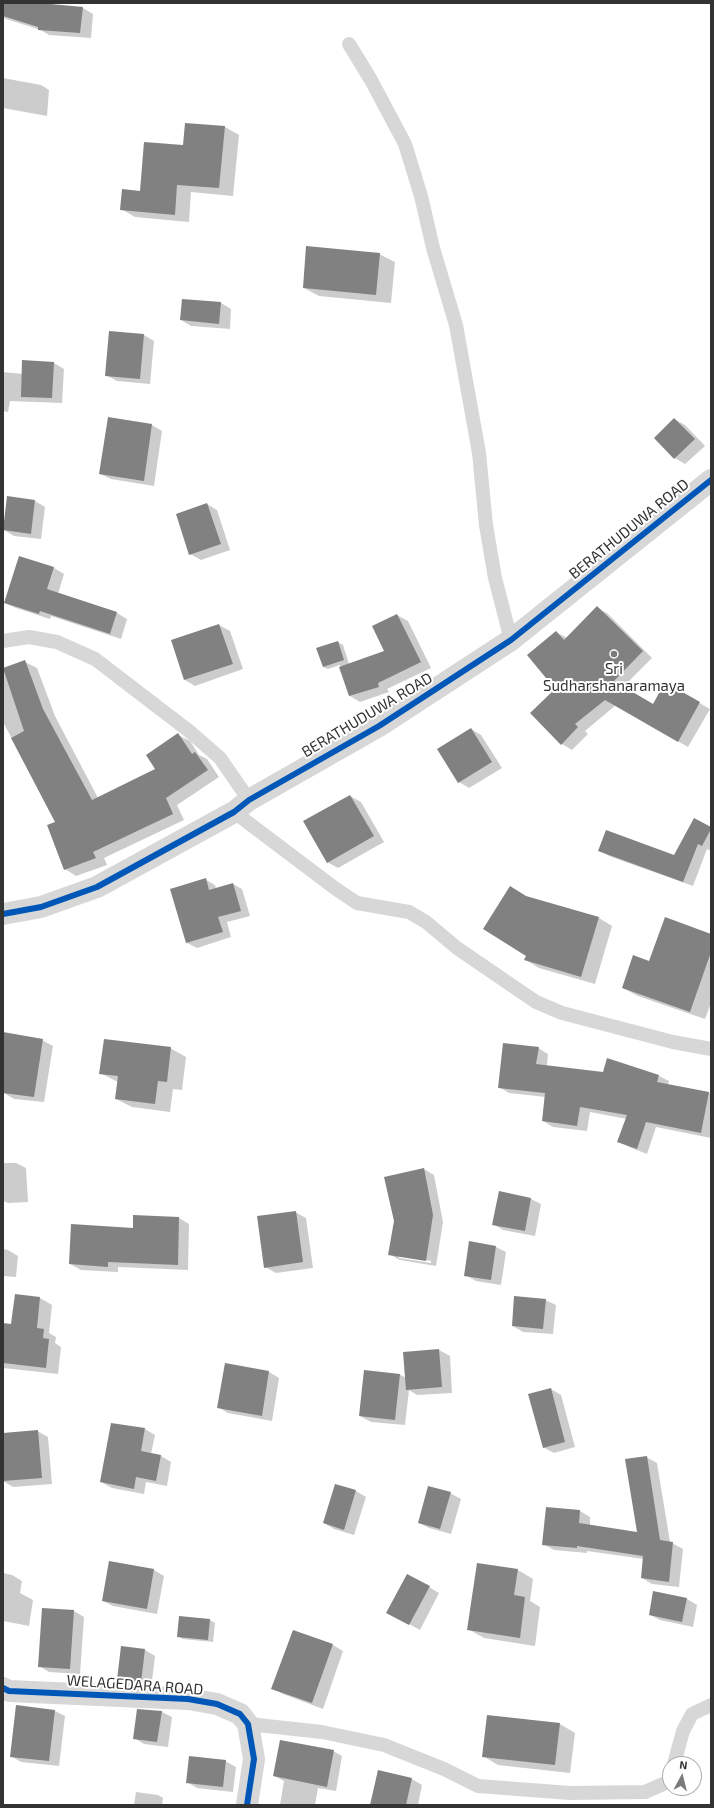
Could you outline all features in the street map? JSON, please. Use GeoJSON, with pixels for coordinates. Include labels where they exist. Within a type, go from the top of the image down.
{"type":"FeatureCollection","features":[{"type":"Feature","properties":{"kind":"street","name":"BERATHUDUWA ROAD"},"geometry":{"type":"LineString","coordinates":[[3,914],[41,907],[97,887],[242,806],[380,726],[512,640],[711,480]]}},
{"type":"Feature","properties":{"kind":"street","name":"WELAGEDARA ROAD"},"geometry":{"type":"LineString","coordinates":[[3,1688],[9,1690],[188,1700],[222,1706],[240,1714],[248,1724]]}},
{"type":"Feature","properties":{"kind":"street"},"geometry":{"type":"LineString","coordinates":[[247,1805],[254,1759],[248,1724]]}},
{"type":"Feature","properties":{"kind":"lane"},"geometry":{"type":"LineString","coordinates":[[349,44],[371,80],[405,144],[421,196],[433,248],[456,325],[479,453],[486,525],[495,578],[512,640]]}},
{"type":"Feature","properties":{"kind":"lane"},"geometry":{"type":"LineString","coordinates":[[3,640],[29,637],[57,642],[94,659],[189,731],[220,758],[242,806],[336,889],[357,903],[409,912],[426,922],[457,948],[536,1002],[562,1014],[673,1042],[711,1049]]}},
{"type":"Feature","properties":{"kind":"lane"},"geometry":{"type":"LineString","coordinates":[[676,1756],[683,1731],[692,1714],[711,1705]]}},
{"type":"Feature","properties":{"kind":"lane"},"geometry":{"type":"LineString","coordinates":[[248,1724],[322,1732],[384,1745],[444,1769],[478,1786],[570,1793],[645,1792],[662,1785]]}},
{"type":"Feature","properties":{"kind":"building"},"geometry":{"type":"Polygon","coordinates":[[[3,3],[40,3],[83,7],[80,33],[38,30],[38,27],[3,16],[3,3]]]}},
{"type":"Feature","properties":{"kind":"building"},"geometry":{"type":"Polygon","coordinates":[[[185,123],[225,126],[219,188],[177,185],[175,215],[120,210],[122,189],[140,191],[144,142],[183,145],[185,123]]]}},
{"type":"Feature","properties":{"kind":"building"},"geometry":{"type":"Polygon","coordinates":[[[306,246],[380,253],[376,295],[303,288],[306,246]]]}},
{"type":"Feature","properties":{"kind":"building"},"geometry":{"type":"Polygon","coordinates":[[[182,299],[221,302],[219,324],[180,320],[182,299]]]}},
{"type":"Feature","properties":{"kind":"building"},"geometry":{"type":"Polygon","coordinates":[[[109,331],[144,334],[140,379],[105,376],[109,331]]]}},
{"type":"Feature","properties":{"kind":"building"},"geometry":{"type":"Polygon","coordinates":[[[22,360],[54,362],[52,398],[21,397],[22,360]]]}},
{"type":"Feature","properties":{"kind":"building"},"geometry":{"type":"Polygon","coordinates":[[[108,417],[152,424],[144,481],[99,474],[108,417]]]}},
{"type":"Feature","properties":{"kind":"building"},"geometry":{"type":"Polygon","coordinates":[[[674,418],[695,439],[674,459],[654,438],[674,418]]]}},
{"type":"Feature","properties":{"kind":"building"},"geometry":{"type":"Polygon","coordinates":[[[7,496],[35,500],[31,534],[3,530],[7,496]]]}},
{"type":"Feature","properties":{"kind":"building"},"geometry":{"type":"Polygon","coordinates":[[[207,503],[221,544],[189,555],[176,514],[207,503]]]}},
{"type":"Feature","properties":{"kind":"building"},"geometry":{"type":"Polygon","coordinates":[[[19,556],[54,567],[47,589],[117,612],[110,634],[40,611],[39,614],[4,603],[19,556]]]}},
{"type":"Feature","properties":{"kind":"building"},"geometry":{"type":"Polygon","coordinates":[[[597,606],[643,651],[614,681],[653,704],[665,682],[700,702],[678,742],[605,700],[575,724],[578,727],[561,745],[530,713],[555,689],[527,655],[556,631],[564,640],[597,606]]]}},
{"type":"Feature","properties":{"kind":"building"},"geometry":{"type":"Polygon","coordinates":[[[397,614],[421,662],[378,683],[379,687],[349,696],[339,667],[384,651],[372,626],[397,614]]]}},
{"type":"Feature","properties":{"kind":"building"},"geometry":{"type":"Polygon","coordinates":[[[219,624],[233,664],[184,680],[171,640],[219,624]]]}},
{"type":"Feature","properties":{"kind":"building"},"geometry":{"type":"Polygon","coordinates":[[[338,641],[344,660],[323,667],[316,648],[338,641]]]}},
{"type":"Feature","properties":{"kind":"building"},"geometry":{"type":"Polygon","coordinates":[[[25,660],[43,709],[92,800],[155,769],[146,755],[178,733],[192,754],[195,752],[208,770],[166,798],[173,814],[93,852],[96,858],[64,870],[47,825],[55,822],[11,738],[24,731],[3,668],[25,660]]]}},
{"type":"Feature","properties":{"kind":"building"},"geometry":{"type":"Polygon","coordinates":[[[471,728],[492,762],[458,783],[437,749],[471,728]]]}},
{"type":"Feature","properties":{"kind":"building"},"geometry":{"type":"Polygon","coordinates":[[[350,795],[374,836],[327,863],[303,821],[350,795]]]}},
{"type":"Feature","properties":{"kind":"building"},"geometry":{"type":"Polygon","coordinates":[[[694,818],[711,827],[711,829],[702,846],[698,844],[683,882],[598,851],[606,830],[674,855],[694,818]]]}},
{"type":"Feature","properties":{"kind":"building"},"geometry":{"type":"Polygon","coordinates":[[[206,878],[209,890],[233,883],[241,911],[218,917],[223,932],[186,943],[170,889],[206,878]]]}},
{"type":"Feature","properties":{"kind":"building"},"geometry":{"type":"Polygon","coordinates":[[[510,886],[526,896],[599,917],[581,977],[524,960],[526,956],[483,929],[510,886]]]}},
{"type":"Feature","properties":{"kind":"building"},"geometry":{"type":"Polygon","coordinates":[[[665,917],[711,934],[711,952],[690,1012],[622,988],[633,955],[649,961],[665,917]]]}},
{"type":"Feature","properties":{"kind":"building"},"geometry":{"type":"Polygon","coordinates":[[[3,1032],[43,1039],[34,1097],[3,1093],[3,1032]]]}},
{"type":"Feature","properties":{"kind":"building"},"geometry":{"type":"Polygon","coordinates":[[[104,1039],[171,1047],[167,1082],[158,1081],[155,1104],[115,1099],[118,1076],[99,1074],[104,1039]]]}},
{"type":"Feature","properties":{"kind":"building"},"geometry":{"type":"Polygon","coordinates":[[[503,1043],[539,1047],[536,1064],[603,1072],[607,1058],[659,1075],[657,1082],[709,1092],[701,1133],[646,1122],[637,1149],[617,1142],[627,1115],[580,1107],[577,1126],[542,1121],[545,1093],[498,1088],[503,1043]]]}},
{"type":"Feature","properties":{"kind":"building"},"geometry":{"type":"Polygon","coordinates":[[[424,1168],[433,1215],[426,1261],[388,1255],[394,1221],[384,1177],[424,1168]]]}},
{"type":"Feature","properties":{"kind":"building"},"geometry":{"type":"Polygon","coordinates":[[[499,1191],[531,1198],[525,1231],[492,1225],[499,1191]]]}},
{"type":"Feature","properties":{"kind":"building"},"geometry":{"type":"Polygon","coordinates":[[[296,1211],[303,1262],[264,1268],[257,1216],[296,1211]]]}},
{"type":"Feature","properties":{"kind":"building"},"geometry":{"type":"Polygon","coordinates":[[[133,1215],[179,1217],[178,1265],[108,1262],[108,1267],[69,1264],[71,1224],[133,1228],[133,1215]]]}},
{"type":"Feature","properties":{"kind":"building"},"geometry":{"type":"Polygon","coordinates":[[[469,1241],[496,1246],[491,1280],[464,1276],[469,1241]]]}},
{"type":"Feature","properties":{"kind":"building"},"geometry":{"type":"Polygon","coordinates":[[[15,1294],[40,1297],[37,1328],[44,1329],[43,1338],[49,1339],[46,1368],[3,1363],[3,1323],[11,1324],[15,1294]]]}},
{"type":"Feature","properties":{"kind":"building"},"geometry":{"type":"Polygon","coordinates":[[[514,1296],[546,1299],[543,1329],[512,1326],[514,1296]]]}},
{"type":"Feature","properties":{"kind":"building"},"geometry":{"type":"Polygon","coordinates":[[[439,1349],[442,1387],[406,1390],[403,1352],[439,1349]]]}},
{"type":"Feature","properties":{"kind":"building"},"geometry":{"type":"Polygon","coordinates":[[[225,1363],[269,1371],[262,1416],[217,1408],[225,1363]]]}},
{"type":"Feature","properties":{"kind":"building"},"geometry":{"type":"Polygon","coordinates":[[[364,1370],[400,1374],[395,1420],[359,1416],[364,1370]]]}},
{"type":"Feature","properties":{"kind":"building"},"geometry":{"type":"Polygon","coordinates":[[[551,1388],[565,1442],[543,1448],[528,1394],[551,1388]]]}},
{"type":"Feature","properties":{"kind":"building"},"geometry":{"type":"Polygon","coordinates":[[[111,1423],[145,1428],[141,1451],[161,1455],[156,1481],[136,1477],[134,1489],[100,1482],[111,1423]]]}},
{"type":"Feature","properties":{"kind":"building"},"geometry":{"type":"Polygon","coordinates":[[[38,1430],[42,1478],[3,1481],[3,1433],[38,1430]]]}},
{"type":"Feature","properties":{"kind":"building"},"geometry":{"type":"Polygon","coordinates":[[[647,1456],[660,1540],[673,1542],[669,1582],[641,1578],[643,1556],[577,1546],[577,1548],[542,1545],[546,1507],[580,1510],[579,1523],[637,1532],[625,1459],[647,1456]]]}},
{"type":"Feature","properties":{"kind":"building"},"geometry":{"type":"Polygon","coordinates":[[[335,1484],[356,1490],[344,1530],[323,1523],[335,1484]]]}},
{"type":"Feature","properties":{"kind":"building"},"geometry":{"type":"Polygon","coordinates":[[[428,1486],[451,1492],[440,1529],[418,1523],[428,1486]]]}},
{"type":"Feature","properties":{"kind":"building"},"geometry":{"type":"Polygon","coordinates":[[[109,1561],[154,1569],[147,1609],[102,1601],[109,1561]]]}},
{"type":"Feature","properties":{"kind":"building"},"geometry":{"type":"Polygon","coordinates":[[[477,1563],[518,1569],[514,1595],[525,1597],[520,1638],[467,1630],[477,1563]]]}},
{"type":"Feature","properties":{"kind":"building"},"geometry":{"type":"Polygon","coordinates":[[[407,1574],[430,1586],[409,1625],[386,1613],[407,1574]]]}},
{"type":"Feature","properties":{"kind":"building"},"geometry":{"type":"Polygon","coordinates":[[[653,1591],[687,1598],[682,1622],[649,1615],[653,1591]]]}},
{"type":"Feature","properties":{"kind":"building"},"geometry":{"type":"Polygon","coordinates":[[[42,1608],[74,1610],[70,1669],[38,1667],[42,1608]]]}},
{"type":"Feature","properties":{"kind":"building"},"geometry":{"type":"Polygon","coordinates":[[[179,1616],[210,1619],[208,1640],[177,1637],[179,1616]]]}},
{"type":"Feature","properties":{"kind":"building"},"geometry":{"type":"Polygon","coordinates":[[[293,1630],[333,1644],[312,1703],[271,1689],[293,1630]]]}},
{"type":"Feature","properties":{"kind":"building"},"geometry":{"type":"Polygon","coordinates":[[[121,1646],[145,1649],[141,1683],[117,1680],[121,1646]]]}},
{"type":"Feature","properties":{"kind":"building"},"geometry":{"type":"Polygon","coordinates":[[[16,1705],[55,1710],[49,1761],[10,1757],[16,1705]]]}},
{"type":"Feature","properties":{"kind":"building"},"geometry":{"type":"Polygon","coordinates":[[[137,1709],[162,1711],[157,1742],[133,1739],[137,1709]]]}},
{"type":"Feature","properties":{"kind":"building"},"geometry":{"type":"Polygon","coordinates":[[[487,1715],[560,1723],[555,1765],[482,1757],[487,1715]]]}},
{"type":"Feature","properties":{"kind":"building"},"geometry":{"type":"Polygon","coordinates":[[[280,1740],[334,1750],[327,1787],[273,1776],[280,1740]]]}},
{"type":"Feature","properties":{"kind":"building"},"geometry":{"type":"Polygon","coordinates":[[[189,1756],[226,1760],[223,1787],[186,1783],[189,1756]]]}},
{"type":"Feature","properties":{"kind":"building"},"geometry":{"type":"Polygon","coordinates":[[[378,1770],[412,1778],[406,1805],[370,1805],[378,1770]]]}},
{"type":"Feature","properties":{"kind":"cycle path"},"geometry":{"type":"LineString","coordinates":[[3,914],[41,907],[97,887],[234,812],[249,800],[379,726],[511,640],[711,480]]}},
{"type":"Feature","properties":{"kind":"cycle path"},"geometry":{"type":"LineString","coordinates":[[3,1688],[9,1691],[188,1699],[217,1704],[240,1714],[248,1724],[254,1759],[247,1805]]}},
{"type":"Feature","properties":{"kind":"place","name":"Sri Sudharshanaramaya"},"geometry":{"type":"Point","coordinates":[614,654]}}]}
